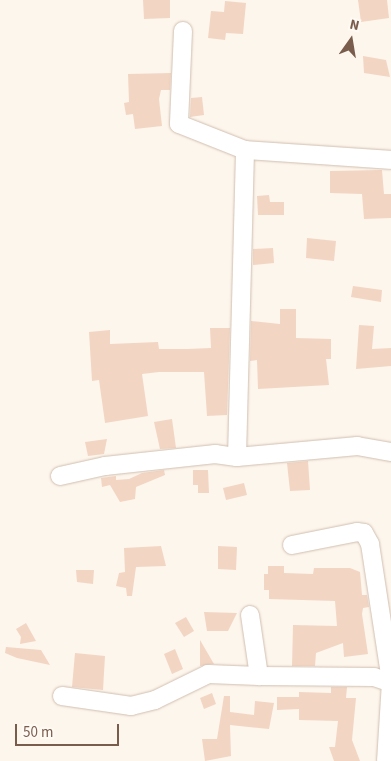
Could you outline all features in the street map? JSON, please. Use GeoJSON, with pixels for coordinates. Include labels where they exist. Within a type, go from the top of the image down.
{"type":"FeatureCollection","features":[{"type":"Feature","properties":{"kind":"street"},"geometry":{"type":"LineString","coordinates":[[183,31],[179,124],[245,150],[391,160]]}},
{"type":"Feature","properties":{"kind":"street"},"geometry":{"type":"LineString","coordinates":[[237,456],[245,150]]}},
{"type":"Feature","properties":{"kind":"street"},"geometry":{"type":"LineString","coordinates":[[60,476],[105,466],[215,454],[237,456],[357,446],[391,452]]}},
{"type":"Feature","properties":{"kind":"street"},"geometry":{"type":"LineString","coordinates":[[292,545],[364,533],[370,544],[391,682],[386,761]]}},
{"type":"Feature","properties":{"kind":"street"},"geometry":{"type":"LineString","coordinates":[[250,615],[259,676]]}},
{"type":"Feature","properties":{"kind":"street"},"geometry":{"type":"LineString","coordinates":[[62,696],[131,706],[155,700],[208,674],[374,677],[391,682]]}},
{"type":"Feature","properties":{"kind":"building"},"geometry":{"type":"Polygon","coordinates":[[[143,0],[170,0],[170,18],[144,19],[143,0]]]}},
{"type":"Feature","properties":{"kind":"building"},"geometry":{"type":"Polygon","coordinates":[[[358,0],[387,0],[389,18],[361,22],[358,0]]]}},
{"type":"Feature","properties":{"kind":"building"},"geometry":{"type":"Polygon","coordinates":[[[225,1],[246,3],[243,34],[226,33],[225,40],[208,38],[211,11],[224,12],[225,1]]]}},
{"type":"Feature","properties":{"kind":"building"},"geometry":{"type":"Polygon","coordinates":[[[363,56],[386,60],[390,77],[364,73],[363,56]]]}},
{"type":"Feature","properties":{"kind":"building"},"geometry":{"type":"Polygon","coordinates":[[[171,73],[170,90],[161,90],[159,99],[162,126],[135,129],[133,114],[126,115],[124,103],[129,102],[128,74],[171,73]]]}},
{"type":"Feature","properties":{"kind":"building"},"geometry":{"type":"Polygon","coordinates":[[[202,97],[204,115],[190,117],[191,98],[202,97]]]}},
{"type":"Feature","properties":{"kind":"building"},"geometry":{"type":"Polygon","coordinates":[[[382,170],[384,194],[391,194],[391,218],[364,219],[362,194],[330,193],[330,171],[382,170]]]}},
{"type":"Feature","properties":{"kind":"building"},"geometry":{"type":"Polygon","coordinates":[[[269,195],[270,202],[284,202],[284,215],[258,215],[257,196],[269,195]]]}},
{"type":"Feature","properties":{"kind":"building"},"geometry":{"type":"Polygon","coordinates":[[[307,238],[336,241],[334,261],[306,258],[307,238]]]}},
{"type":"Feature","properties":{"kind":"building"},"geometry":{"type":"Polygon","coordinates":[[[273,248],[274,263],[253,265],[253,249],[273,248]]]}},
{"type":"Feature","properties":{"kind":"building"},"geometry":{"type":"Polygon","coordinates":[[[353,286],[382,290],[381,302],[351,297],[353,286]]]}},
{"type":"Feature","properties":{"kind":"building"},"geometry":{"type":"Polygon","coordinates":[[[280,309],[296,309],[296,338],[331,339],[331,359],[326,359],[329,385],[258,389],[257,360],[250,361],[251,321],[280,324],[280,309]]]}},
{"type":"Feature","properties":{"kind":"building"},"geometry":{"type":"Polygon","coordinates":[[[359,325],[374,326],[372,349],[391,348],[391,366],[356,369],[359,325]]]}},
{"type":"Feature","properties":{"kind":"building"},"geometry":{"type":"Polygon","coordinates":[[[210,328],[230,328],[227,415],[207,416],[204,372],[159,372],[142,374],[148,416],[105,423],[99,380],[92,381],[89,332],[110,330],[110,344],[158,342],[159,349],[187,349],[211,348],[210,328]]]}},
{"type":"Feature","properties":{"kind":"building"},"geometry":{"type":"Polygon","coordinates":[[[172,419],[176,448],[160,449],[154,422],[172,419]]]}},
{"type":"Feature","properties":{"kind":"building"},"geometry":{"type":"Polygon","coordinates":[[[107,439],[104,454],[88,456],[85,442],[107,439]]]}},
{"type":"Feature","properties":{"kind":"building"},"geometry":{"type":"Polygon","coordinates":[[[308,461],[310,490],[290,491],[287,463],[308,461]]]}},
{"type":"Feature","properties":{"kind":"building"},"geometry":{"type":"Polygon","coordinates":[[[164,470],[165,475],[136,487],[135,499],[120,502],[110,485],[102,487],[101,478],[116,476],[116,480],[129,479],[142,473],[164,470]]]}},
{"type":"Feature","properties":{"kind":"building"},"geometry":{"type":"Polygon","coordinates":[[[193,470],[208,470],[209,493],[198,493],[198,485],[193,485],[193,470]]]}},
{"type":"Feature","properties":{"kind":"building"},"geometry":{"type":"Polygon","coordinates":[[[244,483],[247,495],[226,500],[223,488],[244,483]]]}},
{"type":"Feature","properties":{"kind":"building"},"geometry":{"type":"Polygon","coordinates":[[[161,546],[166,566],[136,567],[132,596],[127,596],[126,588],[116,586],[119,573],[125,572],[124,548],[161,546]]]}},
{"type":"Feature","properties":{"kind":"building"},"geometry":{"type":"Polygon","coordinates":[[[218,546],[237,547],[236,570],[218,569],[218,546]]]}},
{"type":"Feature","properties":{"kind":"building"},"geometry":{"type":"Polygon","coordinates":[[[268,566],[284,566],[284,573],[313,574],[314,568],[350,568],[360,572],[362,595],[367,595],[369,607],[363,608],[362,614],[368,654],[344,657],[343,643],[316,653],[315,666],[292,666],[293,625],[337,626],[335,601],[269,599],[269,590],[264,590],[264,574],[268,574],[268,566]]]}},
{"type":"Feature","properties":{"kind":"building"},"geometry":{"type":"Polygon","coordinates":[[[76,570],[94,570],[93,584],[77,582],[76,570]]]}},
{"type":"Feature","properties":{"kind":"building"},"geometry":{"type":"Polygon","coordinates":[[[204,612],[237,613],[228,631],[207,631],[204,612]]]}},
{"type":"Feature","properties":{"kind":"building"},"geometry":{"type":"Polygon","coordinates":[[[186,617],[194,631],[184,637],[175,623],[186,617]]]}},
{"type":"Feature","properties":{"kind":"building"},"geometry":{"type":"Polygon","coordinates":[[[26,623],[36,641],[20,644],[21,637],[16,629],[26,623]]]}},
{"type":"Feature","properties":{"kind":"building"},"geometry":{"type":"Polygon","coordinates":[[[200,640],[214,664],[200,666],[200,640]]]}},
{"type":"Feature","properties":{"kind":"building"},"geometry":{"type":"Polygon","coordinates":[[[6,647],[41,650],[50,665],[17,658],[5,653],[6,647]]]}},
{"type":"Feature","properties":{"kind":"building"},"geometry":{"type":"Polygon","coordinates":[[[175,649],[183,669],[172,674],[164,654],[175,649]]]}},
{"type":"Feature","properties":{"kind":"building"},"geometry":{"type":"Polygon","coordinates":[[[75,653],[105,656],[103,690],[72,687],[75,653]]]}},
{"type":"Feature","properties":{"kind":"building"},"geometry":{"type":"Polygon","coordinates":[[[331,687],[347,687],[346,698],[356,698],[352,740],[360,761],[334,761],[329,747],[335,747],[338,721],[299,720],[299,709],[277,710],[277,697],[299,697],[299,692],[331,693],[331,687]]]}},
{"type":"Feature","properties":{"kind":"building"},"geometry":{"type":"Polygon","coordinates":[[[212,693],[216,704],[204,709],[200,698],[212,693]]]}},
{"type":"Feature","properties":{"kind":"building"},"geometry":{"type":"Polygon","coordinates":[[[224,696],[230,696],[230,712],[254,715],[255,701],[274,703],[269,729],[230,725],[231,756],[205,761],[202,739],[217,739],[224,696]]]}}]}
